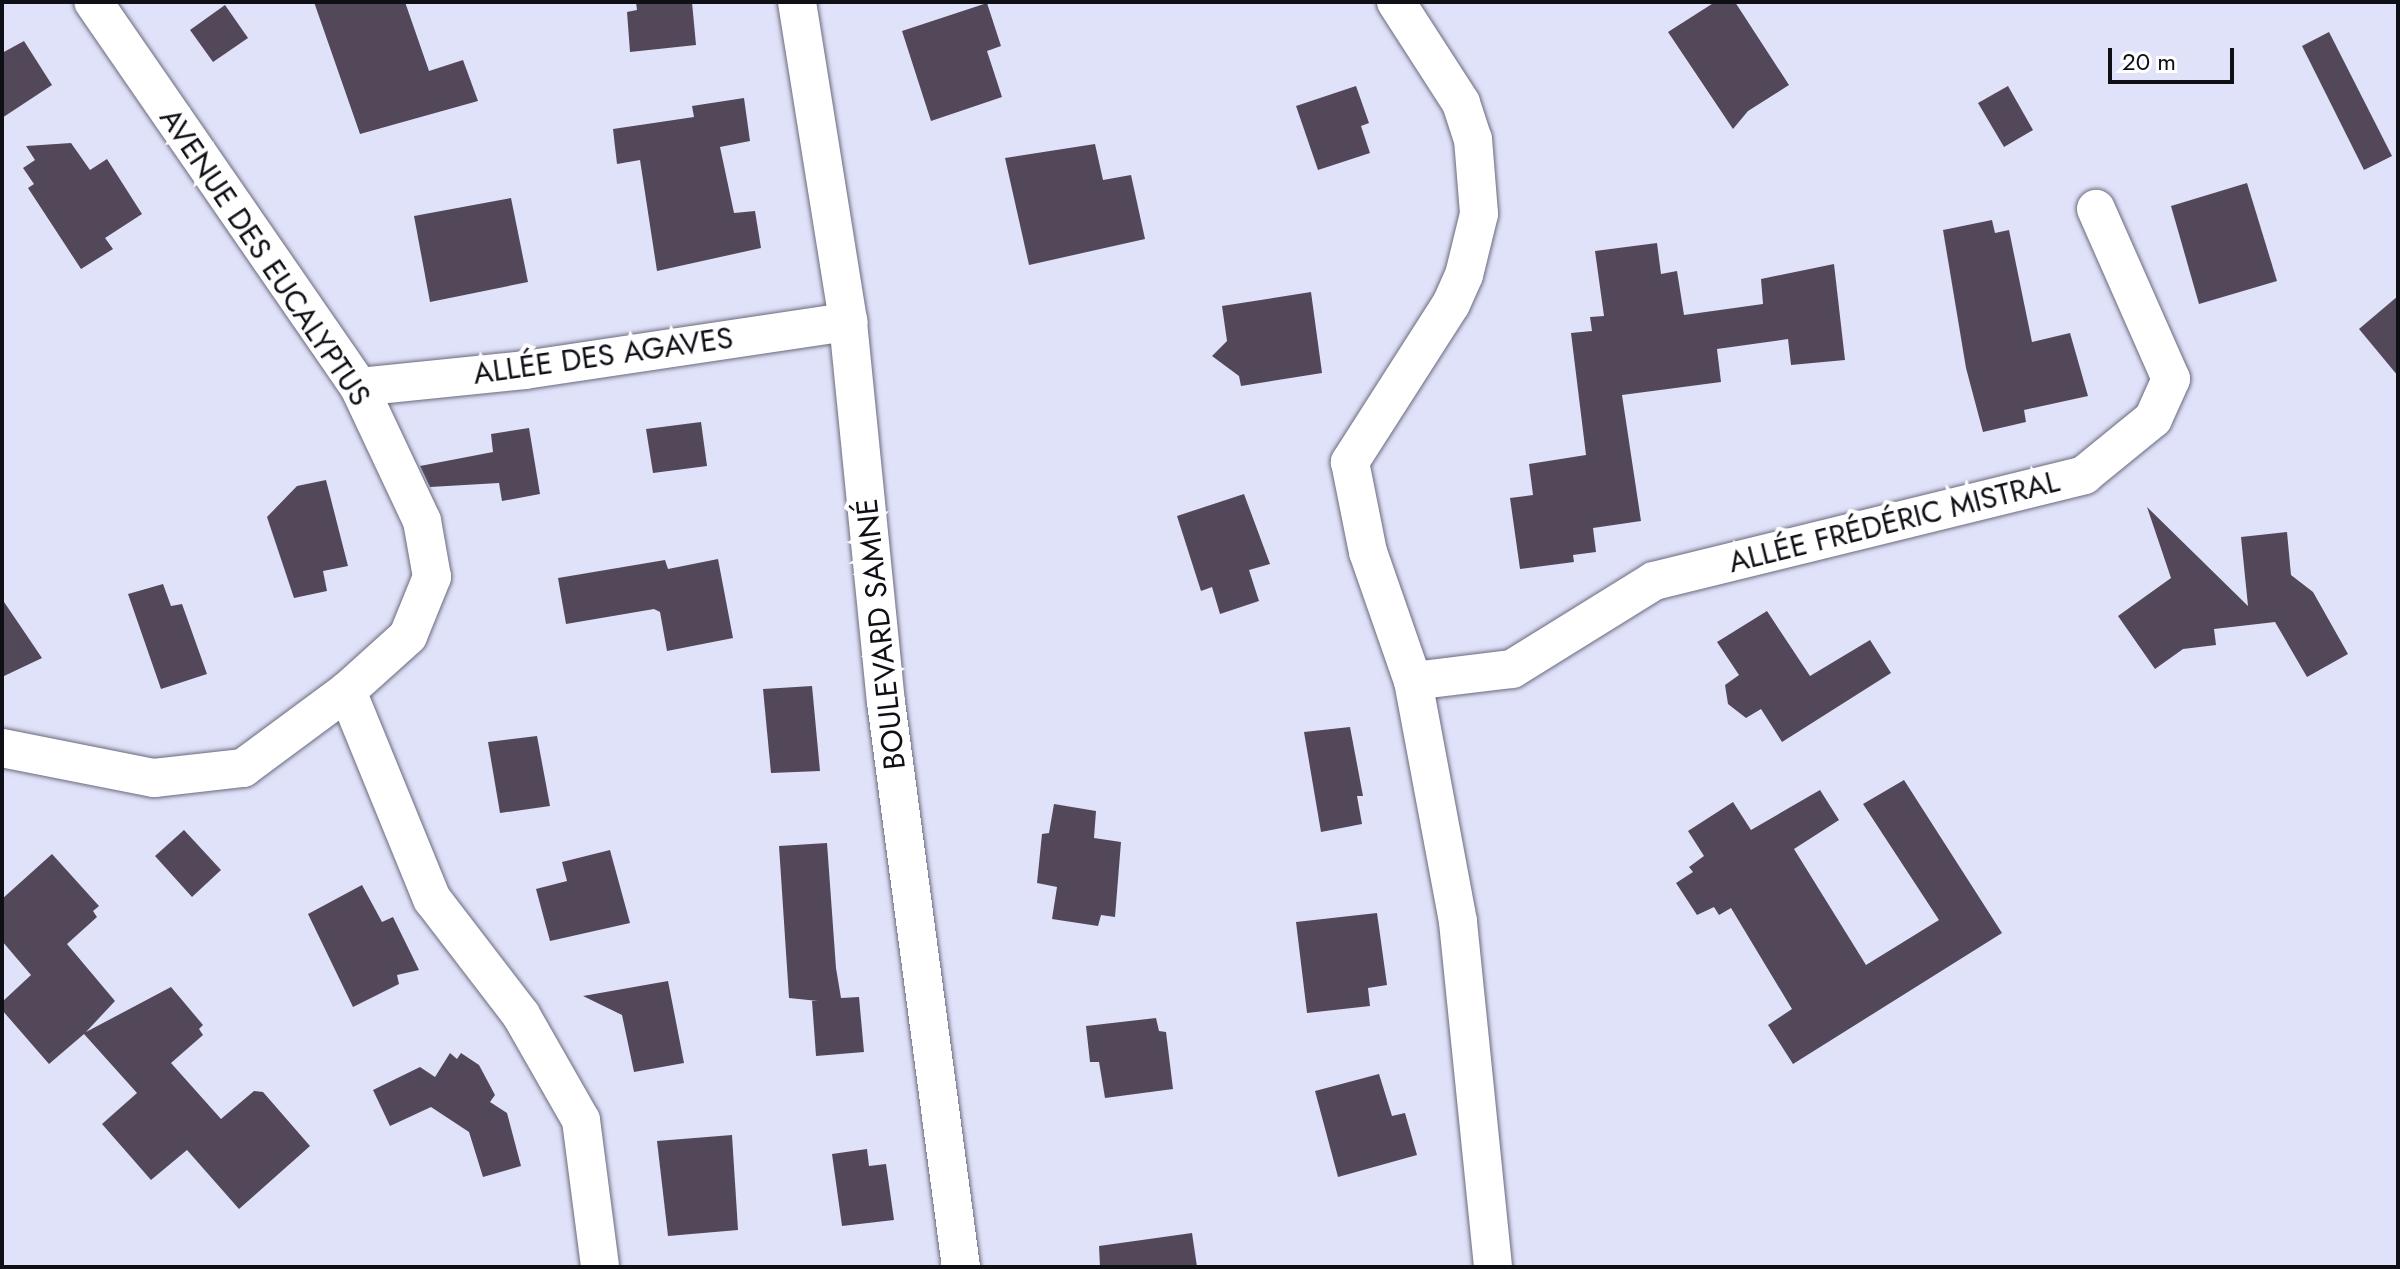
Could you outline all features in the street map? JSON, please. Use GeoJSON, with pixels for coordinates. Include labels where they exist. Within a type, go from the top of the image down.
{"type":"FeatureCollection","features":[{"type":"Feature","properties":{"kind":"street","name":"AVENUE DES EUCALYPTUS"},"geometry":{"type":"LineString","coordinates":[[2,748],[154,778],[243,768],[347,691],[408,636],[432,577],[422,521],[359,387],[93,2]]}},
{"type":"Feature","properties":{"kind":"street","name":"BOULEVARD SAMNÉ"},"geometry":{"type":"LineString","coordinates":[[797,2],[848,322],[886,702],[961,1267]]}},
{"type":"Feature","properties":{"kind":"street"},"geometry":{"type":"LineString","coordinates":[[1396,2],[1461,103],[1478,176],[1473,245],[1458,289],[1350,462],[1368,552],[1413,681],[1458,922],[1493,1267]]}},
{"type":"Feature","properties":{"kind":"street","name":"ALLÉE FRÉDÉRIC MISTRAL"},"geometry":{"type":"LineString","coordinates":[[1413,681],[1512,669],[1654,581],[2084,475],[2153,419],[2171,379],[2096,209]]}},
{"type":"Feature","properties":{"kind":"street","name":"ALLÉE DES AGAVES"},"geometry":{"type":"LineString","coordinates":[[359,387],[525,370],[848,322]]}},
{"type":"Feature","properties":{"kind":"street"},"geometry":{"type":"LineString","coordinates":[[347,691],[432,899],[521,1015],[581,1120],[600,1267]]}},
{"type":"Feature","properties":{"kind":"building"},"geometry":{"type":"Polygon","coordinates":[[[314,2],[405,2],[429,71],[463,60],[478,101],[360,134],[314,2]]]}},
{"type":"Feature","properties":{"kind":"building"},"geometry":{"type":"Polygon","coordinates":[[[636,2],[692,2],[696,45],[630,52],[627,12],[637,10],[636,2]]]}},
{"type":"Feature","properties":{"kind":"building"},"geometry":{"type":"Polygon","coordinates":[[[1715,2],[1735,2],[1789,85],[1748,111],[1733,129],[1668,32],[1715,2]]]}},
{"type":"Feature","properties":{"kind":"building"},"geometry":{"type":"Polygon","coordinates":[[[987,3],[1001,46],[987,51],[1002,97],[931,121],[902,31],[987,3]]]}},
{"type":"Feature","properties":{"kind":"building"},"geometry":{"type":"Polygon","coordinates":[[[225,5],[248,38],[213,62],[190,30],[225,5]]]}},
{"type":"Feature","properties":{"kind":"building"},"geometry":{"type":"Polygon","coordinates":[[[2329,32],[2392,156],[2364,170],[2302,46],[2329,32]]]}},
{"type":"Feature","properties":{"kind":"building"},"geometry":{"type":"Polygon","coordinates":[[[24,41],[52,85],[2,118],[2,53],[24,41]]]}},
{"type":"Feature","properties":{"kind":"building"},"geometry":{"type":"Polygon","coordinates":[[[1356,86],[1369,123],[1361,126],[1370,153],[1318,170],[1296,106],[1356,86]]]}},
{"type":"Feature","properties":{"kind":"building"},"geometry":{"type":"Polygon","coordinates":[[[2008,86],[2033,130],[2004,147],[1978,103],[2008,86]]]}},
{"type":"Feature","properties":{"kind":"building"},"geometry":{"type":"Polygon","coordinates":[[[744,98],[750,141],[720,147],[734,213],[755,211],[761,248],[657,271],[640,160],[617,164],[613,129],[694,117],[692,106],[744,98]]]}},
{"type":"Feature","properties":{"kind":"building"},"geometry":{"type":"Polygon","coordinates":[[[71,143],[90,170],[107,159],[142,214],[105,238],[113,249],[81,269],[28,188],[34,184],[23,168],[35,160],[26,146],[71,143]]]}},
{"type":"Feature","properties":{"kind":"building"},"geometry":{"type":"Polygon","coordinates":[[[1095,144],[1103,180],[1131,175],[1145,239],[1029,265],[1005,158],[1095,144]]]}},
{"type":"Feature","properties":{"kind":"building"},"geometry":{"type":"Polygon","coordinates":[[[2247,183],[2277,281],[2199,304],[2171,206],[2247,183]]]}},
{"type":"Feature","properties":{"kind":"building"},"geometry":{"type":"Polygon","coordinates":[[[511,198],[528,282],[430,302],[414,216],[511,198]]]}},
{"type":"Feature","properties":{"kind":"building"},"geometry":{"type":"Polygon","coordinates":[[[1992,220],[1995,233],[2009,230],[2032,342],[2070,333],[2088,396],[2024,410],[2026,422],[1983,432],[1966,368],[1943,230],[1992,220]]]}},
{"type":"Feature","properties":{"kind":"building"},"geometry":{"type":"Polygon","coordinates":[[[1657,243],[1661,274],[1677,271],[1684,315],[1763,304],[1761,279],[1834,264],[1845,360],[1791,365],[1788,339],[1717,349],[1721,382],[1622,395],[1641,521],[1593,528],[1596,552],[1573,555],[1574,562],[1520,569],[1510,498],[1533,495],[1529,464],[1586,455],[1571,333],[1592,331],[1590,317],[1604,316],[1595,251],[1657,243]]]}},
{"type":"Feature","properties":{"kind":"building"},"geometry":{"type":"Polygon","coordinates":[[[1311,292],[1322,373],[1241,386],[1239,376],[1212,356],[1227,341],[1222,306],[1311,292]]]}},
{"type":"Feature","properties":{"kind":"building"},"geometry":{"type":"Polygon","coordinates":[[[2398,296],[2398,376],[2359,329],[2398,296]]]}},
{"type":"Feature","properties":{"kind":"building"},"geometry":{"type":"Polygon","coordinates":[[[701,422],[707,466],[653,473],[646,429],[701,422]]]}},
{"type":"Feature","properties":{"kind":"building"},"geometry":{"type":"Polygon","coordinates":[[[529,428],[540,494],[502,501],[499,483],[430,487],[420,466],[493,452],[491,434],[529,428]]]}},
{"type":"Feature","properties":{"kind":"building"},"geometry":{"type":"Polygon","coordinates":[[[326,480],[348,566],[323,571],[327,591],[294,598],[267,517],[297,486],[326,480]]]}},
{"type":"Feature","properties":{"kind":"building"},"geometry":{"type":"Polygon","coordinates":[[[1244,494],[1270,564],[1249,570],[1259,601],[1220,614],[1212,587],[1201,591],[1177,516],[1244,494]]]}},
{"type":"Feature","properties":{"kind":"building"},"geometry":{"type":"Polygon","coordinates":[[[2147,507],[2248,606],[2241,537],[2287,532],[2291,575],[2313,592],[2348,654],[2307,677],[2275,622],[2214,629],[2216,645],[2183,649],[2155,669],[2118,616],[2171,578],[2147,507]]]}},
{"type":"Feature","properties":{"kind":"building"},"geometry":{"type":"Polygon","coordinates":[[[718,559],[733,638],[667,651],[660,612],[654,609],[566,624],[558,578],[665,560],[668,569],[718,559]]]}},
{"type":"Feature","properties":{"kind":"building"},"geometry":{"type":"Polygon","coordinates":[[[163,584],[171,606],[182,604],[207,674],[161,689],[128,594],[163,584]]]}},
{"type":"Feature","properties":{"kind":"building"},"geometry":{"type":"Polygon","coordinates":[[[2,599],[42,658],[2,677],[2,599]]]}},
{"type":"Feature","properties":{"kind":"building"},"geometry":{"type":"Polygon","coordinates":[[[1767,611],[1810,676],[1870,640],[1891,673],[1782,742],[1761,709],[1746,718],[1728,704],[1725,685],[1739,675],[1717,642],[1767,611]]]}},
{"type":"Feature","properties":{"kind":"building"},"geometry":{"type":"Polygon","coordinates":[[[812,686],[820,771],[771,773],[763,689],[812,686]]]}},
{"type":"Feature","properties":{"kind":"building"},"geometry":{"type":"Polygon","coordinates":[[[1350,727],[1363,796],[1357,796],[1362,824],[1321,832],[1304,732],[1350,727]]]}},
{"type":"Feature","properties":{"kind":"building"},"geometry":{"type":"Polygon","coordinates":[[[537,736],[550,806],[500,813],[488,742],[537,736]]]}},
{"type":"Feature","properties":{"kind":"building"},"geometry":{"type":"Polygon","coordinates":[[[1904,780],[2002,933],[1793,1064],[1768,1025],[1792,1009],[1731,908],[1719,915],[1714,907],[1697,915],[1676,883],[1693,872],[1689,867],[1704,856],[1688,831],[1733,802],[1751,830],[1820,790],[1839,820],[1794,849],[1866,965],[1939,920],[1863,804],[1904,780]]]}},
{"type":"Feature","properties":{"kind":"building"},"geometry":{"type":"Polygon","coordinates":[[[1054,804],[1096,811],[1094,838],[1121,842],[1115,917],[1101,915],[1098,926],[1052,919],[1057,887],[1037,883],[1042,834],[1049,833],[1054,804]]]}},
{"type":"Feature","properties":{"kind":"building"},"geometry":{"type":"Polygon","coordinates":[[[184,830],[221,870],[192,897],[155,856],[184,830]]]}},
{"type":"Feature","properties":{"kind":"building"},"geometry":{"type":"Polygon","coordinates":[[[827,843],[841,998],[859,997],[864,1052],[816,1056],[812,1001],[818,1001],[789,998],[779,846],[827,843]]]}},
{"type":"Feature","properties":{"kind":"building"},"geometry":{"type":"Polygon","coordinates":[[[610,850],[630,923],[550,941],[536,889],[567,881],[562,862],[610,850]]]}},
{"type":"Feature","properties":{"kind":"building"},"geometry":{"type":"Polygon","coordinates":[[[52,854],[99,906],[93,911],[97,917],[67,944],[115,1001],[86,1032],[171,987],[203,1025],[199,1029],[203,1035],[171,1063],[221,1119],[254,1091],[263,1092],[310,1146],[239,1209],[187,1150],[151,1180],[102,1124],[137,1093],[84,1034],[49,1064],[2,1010],[2,1002],[31,975],[2,941],[2,899],[52,854]]]}},
{"type":"Feature","properties":{"kind":"building"},"geometry":{"type":"Polygon","coordinates":[[[362,885],[382,922],[393,917],[419,970],[397,975],[399,984],[353,1007],[308,914],[362,885]]]}},
{"type":"Feature","properties":{"kind":"building"},"geometry":{"type":"Polygon","coordinates":[[[1377,913],[1387,985],[1368,988],[1370,1006],[1307,1013],[1296,922],[1377,913]]]}},
{"type":"Feature","properties":{"kind":"building"},"geometry":{"type":"Polygon","coordinates":[[[668,981],[684,1063],[634,1072],[622,1015],[583,996],[668,981]]]}},
{"type":"Feature","properties":{"kind":"building"},"geometry":{"type":"Polygon","coordinates":[[[1156,1018],[1159,1031],[1166,1032],[1173,1089],[1105,1098],[1099,1062],[1090,1062],[1086,1026],[1156,1018]]]}},
{"type":"Feature","properties":{"kind":"building"},"geometry":{"type":"Polygon","coordinates":[[[450,1053],[457,1059],[461,1053],[479,1065],[495,1095],[490,1102],[507,1113],[521,1166],[483,1177],[469,1132],[431,1107],[390,1126],[373,1090],[420,1067],[435,1077],[450,1053]]]}},
{"type":"Feature","properties":{"kind":"building"},"geometry":{"type":"Polygon","coordinates":[[[1379,1074],[1392,1116],[1405,1113],[1417,1155],[1338,1177],[1315,1091],[1379,1074]]]}},
{"type":"Feature","properties":{"kind":"building"},"geometry":{"type":"Polygon","coordinates":[[[732,1135],[738,1230],[668,1236],[657,1141],[732,1135]]]}},
{"type":"Feature","properties":{"kind":"building"},"geometry":{"type":"Polygon","coordinates":[[[867,1149],[869,1166],[886,1164],[894,1220],[842,1226],[832,1154],[867,1149]]]}},
{"type":"Feature","properties":{"kind":"building"},"geometry":{"type":"Polygon","coordinates":[[[1192,1233],[1197,1267],[1100,1267],[1099,1246],[1192,1233]]]}}]}
